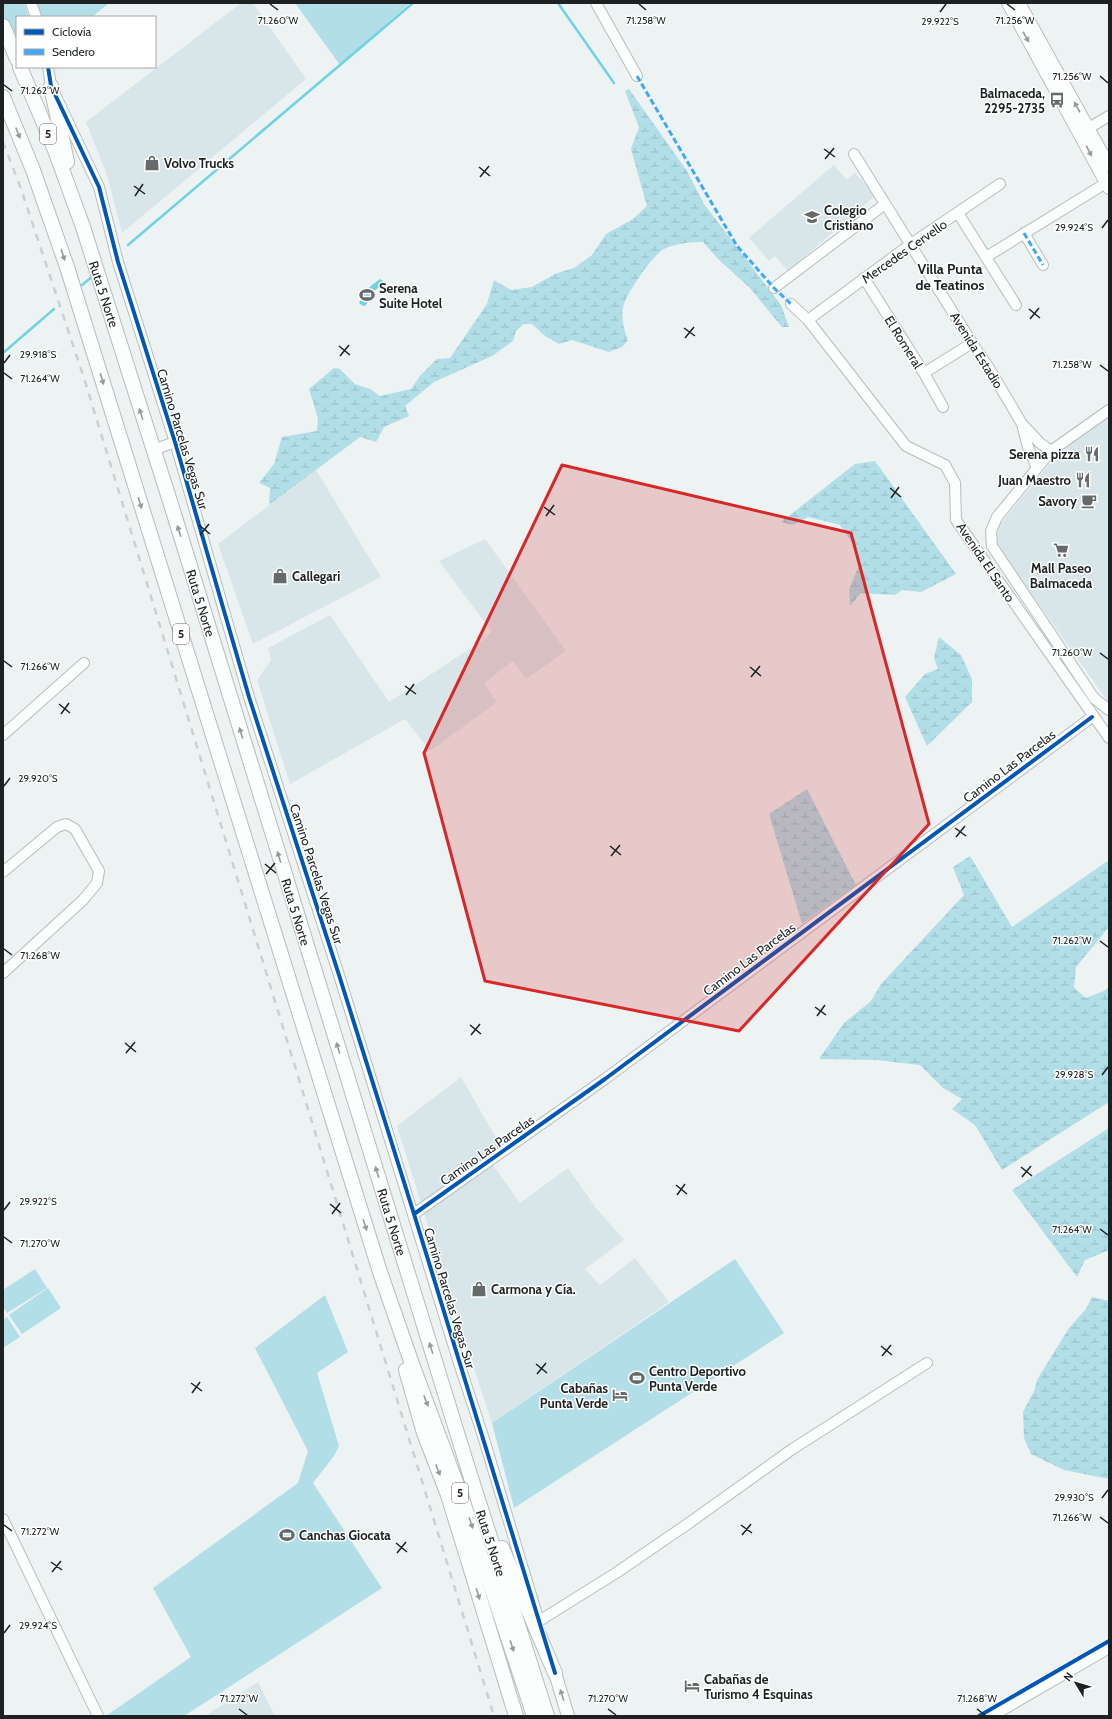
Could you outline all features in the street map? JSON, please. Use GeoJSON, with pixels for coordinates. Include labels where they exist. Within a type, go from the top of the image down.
{"type":"FeatureCollection","features":[{"type":"Feature","properties":{"kind":"highway"},"geometry":{"type":"LineString","coordinates":[[3,26],[16,57]]}},
{"type":"Feature","properties":{"kind":"highway","name":"Ruta 5 Norte"},"geometry":{"type":"LineString","coordinates":[[20,68],[55,150],[74,202],[174,514],[467,1465],[547,1716]]}},
{"type":"Feature","properties":{"kind":"highway"},"geometry":{"type":"LineString","coordinates":[[51,86],[74,202]]}},
{"type":"Feature","properties":{"kind":"highway","name":"Ruta 5 Norte"},"geometry":{"type":"LineString","coordinates":[[3,97],[33,170],[69,273],[380,1272],[412,1364],[460,1493],[534,1716]]}},
{"type":"Feature","properties":{"kind":"highway"},"geometry":{"type":"LineString","coordinates":[[380,1272],[419,1417],[448,1495],[516,1716]]}},
{"type":"Feature","properties":{"kind":"highway"},"geometry":{"type":"LineString","coordinates":[[467,1465],[555,1673]]}},
{"type":"Feature","properties":{"kind":"main road"},"geometry":{"type":"LineString","coordinates":[[1008,3],[1084,131],[1109,166]]}},
{"type":"Feature","properties":{"kind":"main road"},"geometry":{"type":"LineString","coordinates":[[1019,3],[1084,131],[1108,186]]}},
{"type":"Feature","properties":{"kind":"main road"},"geometry":{"type":"LineString","coordinates":[[990,1716],[1109,1647]]}},
{"type":"Feature","properties":{"kind":"main road","name":"Camino Parcelas Vegas Sur"},"geometry":{"type":"LineString","coordinates":[[555,1673],[568,1716]]}},
{"type":"Feature","properties":{"kind":"street"},"geometry":{"type":"LineString","coordinates":[[31,3],[36,16]]}},
{"type":"Feature","properties":{"kind":"street"},"geometry":{"type":"LineString","coordinates":[[596,3],[637,76]]}},
{"type":"Feature","properties":{"kind":"street","name":"Camino Parcelas Vegas Sur"},"geometry":{"type":"LineString","coordinates":[[48,68],[51,86],[99,187],[118,262],[175,442],[249,697],[414,1214],[555,1673]]}},
{"type":"Feature","properties":{"kind":"street"},"geometry":{"type":"LineString","coordinates":[[1084,131],[1109,116]]}},
{"type":"Feature","properties":{"kind":"street","name":"Avenida Estadio"},"geometry":{"type":"LineString","coordinates":[[854,154],[989,368],[1022,424],[1035,438],[1051,451]]}},
{"type":"Feature","properties":{"kind":"street","name":"Mercedes Cervello"},"geometry":{"type":"LineString","coordinates":[[808,320],[910,244],[1000,184]]}},
{"type":"Feature","properties":{"kind":"street"},"geometry":{"type":"LineString","coordinates":[[986,256],[1108,186]]}},
{"type":"Feature","properties":{"kind":"street"},"geometry":{"type":"LineString","coordinates":[[774,288],[885,204]]}},
{"type":"Feature","properties":{"kind":"street"},"geometry":{"type":"LineString","coordinates":[[958,213],[1016,305]]}},
{"type":"Feature","properties":{"kind":"street"},"geometry":{"type":"LineString","coordinates":[[1024,233],[1043,265]]}},
{"type":"Feature","properties":{"kind":"street","name":"El Romeral"},"geometry":{"type":"LineString","coordinates":[[864,278],[924,373],[943,407]]}},
{"type":"Feature","properties":{"kind":"street","name":"Avenida El Santo"},"geometry":{"type":"LineString","coordinates":[[791,304],[808,320],[906,446],[945,465],[955,483],[956,520],[1092,717],[1109,738]]}},
{"type":"Feature","properties":{"kind":"street"},"geometry":{"type":"LineString","coordinates":[[924,373],[972,343]]}},
{"type":"Feature","properties":{"kind":"street"},"geometry":{"type":"LineString","coordinates":[[1109,410],[1051,451],[997,517],[991,531],[992,546],[1094,698],[1109,710]]}},
{"type":"Feature","properties":{"kind":"street","name":"Avenida Estadio"},"geometry":{"type":"LineString","coordinates":[[1022,424],[1028,447],[1037,468]]}},
{"type":"Feature","properties":{"kind":"street"},"geometry":{"type":"LineString","coordinates":[[153,450],[175,442]]}},
{"type":"Feature","properties":{"kind":"street"},"geometry":{"type":"LineString","coordinates":[[3,735],[84,663]]}},
{"type":"Feature","properties":{"kind":"street","name":"Camino Las Parcelas"},"geometry":{"type":"LineString","coordinates":[[414,1214],[605,1079],[1092,717]]}},
{"type":"Feature","properties":{"kind":"street"},"geometry":{"type":"LineString","coordinates":[[3,872],[58,827],[66,824],[75,829],[99,871],[94,887],[75,908],[3,973]]}},
{"type":"Feature","properties":{"kind":"street"},"geometry":{"type":"LineString","coordinates":[[539,1621],[616,1573],[695,1520],[791,1450],[927,1363]]}},
{"type":"Feature","properties":{"kind":"street"},"geometry":{"type":"LineString","coordinates":[[3,1519],[98,1716]]}},
{"type":"Feature","properties":{"kind":"highlighted area"},"geometry":{"type":"Polygon","coordinates":[[[562,465],[851,533],[929,824],[739,1031],[485,981],[424,753],[562,465]]]}},
{"type":"Feature","properties":{"kind":"shaded area"},"geometry":{"type":"Polygon","coordinates":[[[241,3],[253,3],[306,79],[122,233],[107,175],[86,122],[241,3]]]}},
{"type":"Feature","properties":{"kind":"shaded area","name":"Colegio Cristiano"},"geometry":{"type":"Polygon","coordinates":[[[834,165],[847,180],[855,173],[875,196],[788,271],[775,256],[769,261],[749,238],[834,165]]]}},
{"type":"Feature","properties":{"kind":"shaded area","name":"Mall Paseo Balmaceda"},"geometry":{"type":"Polygon","coordinates":[[[1109,414],[1109,703],[1003,554],[997,541],[998,527],[1060,451],[1109,414]]]}},
{"type":"Feature","properties":{"kind":"shaded area"},"geometry":{"type":"Polygon","coordinates":[[[316,470],[381,577],[253,644],[218,544],[316,470]]]}},
{"type":"Feature","properties":{"kind":"shaded area"},"geometry":{"type":"Polygon","coordinates":[[[485,539],[566,651],[526,679],[513,661],[484,683],[497,702],[430,751],[405,719],[290,784],[257,680],[271,660],[268,648],[330,615],[389,702],[483,640],[492,632],[439,561],[485,539]]]}},
{"type":"Feature","properties":{"kind":"shaded area"},"geometry":{"type":"Polygon","coordinates":[[[461,1077],[506,1155],[493,1165],[520,1203],[568,1168],[596,1208],[624,1240],[585,1269],[600,1285],[635,1258],[669,1302],[492,1423],[397,1126],[461,1077]]]}},
{"type":"Feature","properties":{"kind":"shaded area"},"geometry":{"type":"Polygon","coordinates":[[[258,1682],[275,1716],[205,1716],[258,1682]]]}},
{"type":"Feature","properties":{"kind":"green space"},"geometry":{"type":"Polygon","coordinates":[[[3,3],[24,3],[29,16],[16,16],[16,46],[3,16],[3,3]]]}},
{"type":"Feature","properties":{"kind":"green space"},"geometry":{"type":"Polygon","coordinates":[[[36,3],[109,3],[93,16],[42,16],[36,3]]]}},
{"type":"Feature","properties":{"kind":"green space"},"geometry":{"type":"Polygon","coordinates":[[[295,3],[410,3],[340,65],[295,3]]]}},
{"type":"Feature","properties":{"kind":"green space"},"geometry":{"type":"Polygon","coordinates":[[[629,89],[687,171],[704,204],[781,305],[789,327],[782,327],[749,287],[719,260],[703,242],[684,243],[671,246],[661,252],[648,265],[636,282],[624,304],[622,318],[628,340],[622,347],[609,352],[572,340],[559,344],[545,336],[532,324],[524,324],[516,331],[513,341],[492,356],[434,382],[405,406],[409,416],[384,427],[376,442],[360,437],[269,505],[270,488],[259,483],[274,464],[282,437],[317,431],[318,418],[309,389],[334,368],[340,369],[355,384],[370,389],[380,396],[411,389],[420,376],[437,359],[450,358],[487,304],[494,280],[511,290],[532,287],[555,274],[574,268],[592,255],[606,234],[633,219],[647,206],[631,149],[639,127],[625,91],[629,89]]]}},
{"type":"Feature","properties":{"kind":"green space"},"geometry":{"type":"Polygon","coordinates":[[[875,461],[956,574],[921,592],[902,590],[895,595],[861,593],[850,606],[849,589],[859,565],[856,548],[840,525],[808,517],[793,525],[781,522],[855,464],[875,461]]]}},
{"type":"Feature","properties":{"kind":"green space"},"geometry":{"type":"Polygon","coordinates":[[[939,637],[961,655],[972,679],[972,702],[927,746],[905,697],[925,674],[938,669],[934,658],[939,637]]]}},
{"type":"Feature","properties":{"kind":"green space"},"geometry":{"type":"Polygon","coordinates":[[[807,789],[856,885],[802,924],[769,814],[807,789]]]}},
{"type":"Feature","properties":{"kind":"green space"},"geometry":{"type":"Polygon","coordinates":[[[970,856],[1012,927],[1109,860],[1109,927],[1076,967],[1074,988],[1086,998],[1104,991],[1109,987],[1109,1102],[1002,1170],[975,1125],[952,1109],[962,1099],[943,1088],[920,1065],[877,1060],[819,1059],[844,1023],[871,1001],[881,984],[964,895],[953,867],[970,856]]]}},
{"type":"Feature","properties":{"kind":"green space"},"geometry":{"type":"Polygon","coordinates":[[[1109,1128],[1109,1250],[1085,1260],[1077,1277],[1012,1190],[1109,1128]]]}},
{"type":"Feature","properties":{"kind":"green space","name":"Centro Deportivo Punta Verde"},"geometry":{"type":"Polygon","coordinates":[[[735,1259],[784,1333],[514,1508],[492,1423],[735,1259]]]}},
{"type":"Feature","properties":{"kind":"green space"},"geometry":{"type":"Polygon","coordinates":[[[35,1269],[47,1288],[7,1313],[3,1306],[3,1290],[35,1269]]]}},
{"type":"Feature","properties":{"kind":"green space"},"geometry":{"type":"Polygon","coordinates":[[[48,1288],[61,1308],[22,1334],[9,1315],[48,1288]]]}},
{"type":"Feature","properties":{"kind":"green space","name":"Canchas Giocata"},"geometry":{"type":"Polygon","coordinates":[[[325,1295],[348,1352],[317,1373],[339,1446],[334,1456],[313,1483],[382,1588],[184,1716],[106,1716],[191,1657],[153,1588],[298,1483],[308,1451],[255,1348],[325,1295]]]}},
{"type":"Feature","properties":{"kind":"green space"},"geometry":{"type":"Polygon","coordinates":[[[1092,1297],[1109,1301],[1109,1479],[1064,1470],[1031,1454],[1024,1438],[1023,1412],[1034,1391],[1037,1380],[1069,1328],[1086,1309],[1092,1297]]]}},
{"type":"Feature","properties":{"kind":"green space"},"geometry":{"type":"Polygon","coordinates":[[[7,1317],[20,1337],[3,1348],[3,1320],[7,1317]]]}},
{"type":"Feature","properties":{"kind":"water","name":"Serena Suite Hotel"},"geometry":{"type":"Polygon","coordinates":[[[380,279],[384,284],[372,292],[366,305],[363,306],[359,303],[367,289],[380,279]]]}},
{"type":"Feature","properties":{"kind":"waterway"},"geometry":{"type":"LineString","coordinates":[[128,245],[413,3]]}},
{"type":"Feature","properties":{"kind":"waterway"},"geometry":{"type":"LineString","coordinates":[[558,3],[614,83]]}},
{"type":"Feature","properties":{"kind":"waterway"},"geometry":{"type":"LineString","coordinates":[[82,285],[93,276]]}},
{"type":"Feature","properties":{"kind":"waterway"},"geometry":{"type":"LineString","coordinates":[[3,353],[54,309]]}},
{"type":"Feature","properties":{"kind":"railway"},"geometry":{"type":"LineString","coordinates":[[3,142],[20,186],[84,378],[494,1716]]}},
{"type":"Feature","properties":{"kind":"marked path"},"geometry":{"type":"LineString","coordinates":[[637,76],[737,246],[774,288],[791,304]]}},
{"type":"Feature","properties":{"kind":"marked path"},"geometry":{"type":"LineString","coordinates":[[1024,233],[1043,265]]}},
{"type":"Feature","properties":{"kind":"cycle path"},"geometry":{"type":"LineString","coordinates":[[48,68],[51,86],[99,187],[118,262],[175,442],[249,697],[339,975],[414,1214],[555,1673]]}},
{"type":"Feature","properties":{"kind":"cycle path"},"geometry":{"type":"LineString","coordinates":[[414,1214],[605,1079],[1092,717]]}},
{"type":"Feature","properties":{"kind":"cycle path"},"geometry":{"type":"LineString","coordinates":[[979,1716],[1109,1641]]}},
{"type":"Feature","properties":{"kind":"place","name":"Balmaceda, 2295-2735"},"geometry":{"type":"Point","coordinates":[1057,100]}},
{"type":"Feature","properties":{"kind":"place","name":"Volvo Trucks"},"geometry":{"type":"Point","coordinates":[152,163]}},
{"type":"Feature","properties":{"kind":"place","name":"Colegio Cristiano"},"geometry":{"type":"Point","coordinates":[812,217]}},
{"type":"Feature","properties":{"kind":"place","name":"Serena Suite Hotel"},"geometry":{"type":"Point","coordinates":[367,295]}},
{"type":"Feature","properties":{"kind":"place","name":"Serena pizza"},"geometry":{"type":"Point","coordinates":[1092,454]}},
{"type":"Feature","properties":{"kind":"place","name":"Juan Maestro"},"geometry":{"type":"Point","coordinates":[1083,480]}},
{"type":"Feature","properties":{"kind":"place","name":"Savory"},"geometry":{"type":"Point","coordinates":[1089,501]}},
{"type":"Feature","properties":{"kind":"place","name":"Mall Paseo Balmaceda"},"geometry":{"type":"Point","coordinates":[1061,550]}},
{"type":"Feature","properties":{"kind":"place","name":"Callegari"},"geometry":{"type":"Point","coordinates":[280,576]}},
{"type":"Feature","properties":{"kind":"place","name":"Carmona y Cía."},"geometry":{"type":"Point","coordinates":[479,1289]}},
{"type":"Feature","properties":{"kind":"place","name":"Centro Deportivo Punta Verde"},"geometry":{"type":"Point","coordinates":[637,1378]}},
{"type":"Feature","properties":{"kind":"place","name":"Cabañas Punta Verde"},"geometry":{"type":"Point","coordinates":[620,1395]}},
{"type":"Feature","properties":{"kind":"place","name":"Canchas Giocata"},"geometry":{"type":"Point","coordinates":[287,1535]}},
{"type":"Feature","properties":{"kind":"place","name":"Cabañas de Turismo 4 Esquinas"},"geometry":{"type":"Point","coordinates":[692,1686]}},
{"type":"Feature","properties":{"kind":"district","name":"Villa Punta de Teatinos"},"geometry":{"type":"Point","coordinates":[950,278]}}]}
